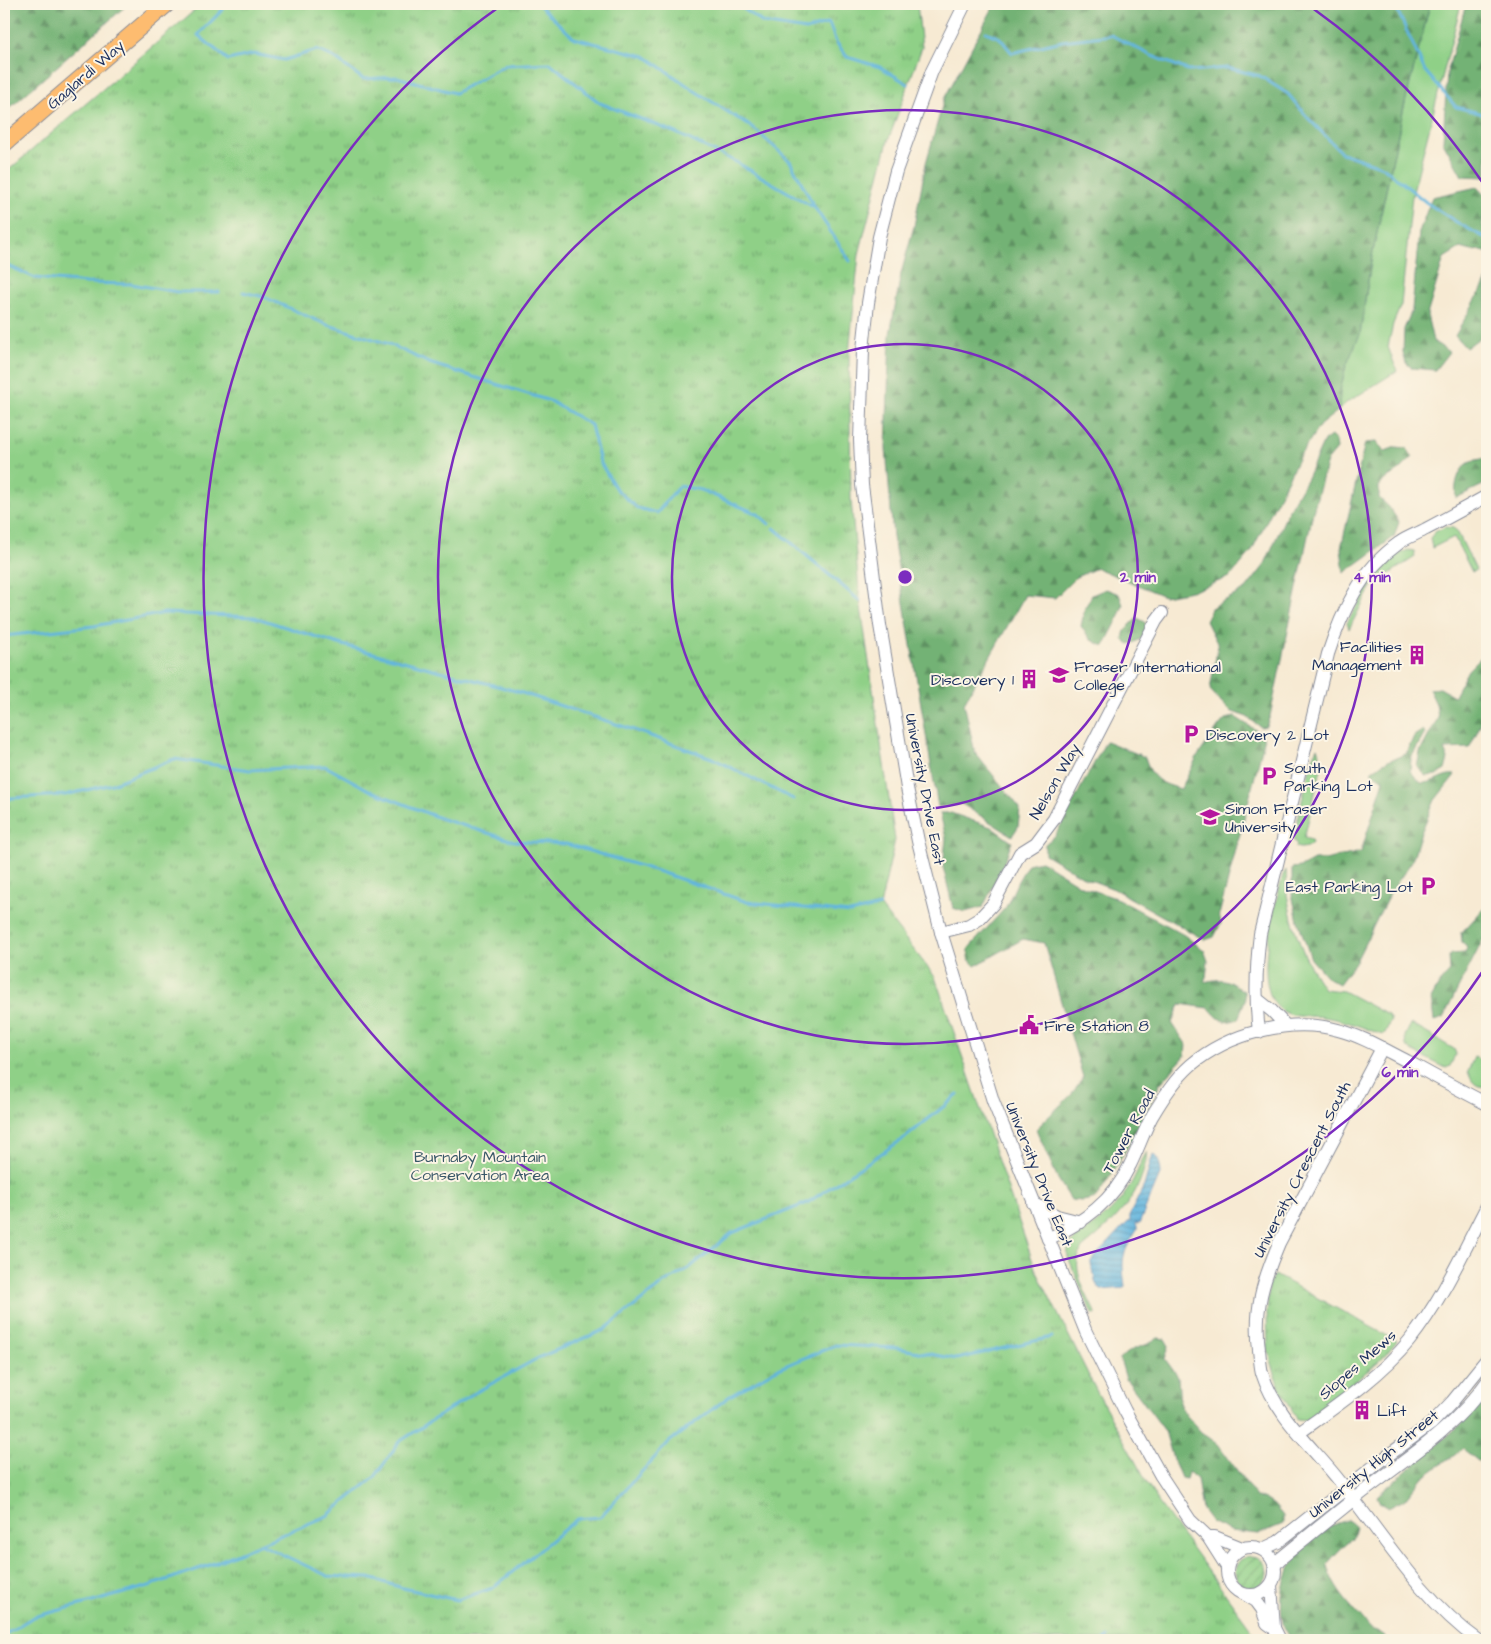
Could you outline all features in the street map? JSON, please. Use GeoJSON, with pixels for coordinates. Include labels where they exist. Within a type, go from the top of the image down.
{"type":"FeatureCollection","features":[{"type":"Feature","properties":{"kind":"main road","name":"Gaglardi Way"},"geometry":{"type":"LineString","coordinates":[[4,144],[167,4]]}},
{"type":"Feature","properties":{"kind":"street","name":"University Drive East"},"geometry":{"type":"LineString","coordinates":[[964,4],[932,71],[896,171],[881,227],[868,303],[863,350],[860,408],[862,485],[880,625],[907,788],[941,932],[993,1101],[1048,1240],[1086,1332],[1142,1443],[1178,1504],[1190,1520],[1208,1537],[1227,1567]]}},
{"type":"Feature","properties":{"kind":"street"},"geometry":{"type":"LineString","coordinates":[[1259,1032],[1257,960],[1260,934],[1328,654],[1338,624],[1350,598],[1362,579],[1393,549],[1403,541],[1487,496]]}},
{"type":"Feature","properties":{"kind":"street","name":"Nelson Way"},"geometry":{"type":"LineString","coordinates":[[941,932],[970,925],[983,916],[992,904],[1020,853],[1036,843],[1054,818],[1103,727],[1156,621],[1162,613]]}},
{"type":"Feature","properties":{"kind":"street"},"geometry":{"type":"LineString","coordinates":[[1257,999],[1285,1025]]}},
{"type":"Feature","properties":{"kind":"street","name":"Tower Road"},"geometry":{"type":"LineString","coordinates":[[1048,1240],[1081,1222],[1112,1195],[1122,1180],[1151,1118],[1169,1089],[1191,1065],[1233,1040],[1249,1034],[1285,1025],[1325,1027],[1340,1030],[1382,1048],[1487,1104]]}},
{"type":"Feature","properties":{"kind":"street","name":"University Crescent South"},"geometry":{"type":"LineString","coordinates":[[1382,1048],[1279,1243],[1265,1277],[1258,1306],[1258,1341],[1262,1372],[1280,1410],[1350,1494],[1439,1607],[1478,1640]]}},
{"type":"Feature","properties":{"kind":"street"},"geometry":{"type":"LineString","coordinates":[[1033,1203],[1058,1216],[1081,1222]]}},
{"type":"Feature","properties":{"kind":"street","name":"Slopes Mews"},"geometry":{"type":"LineString","coordinates":[[1299,1433],[1390,1361],[1408,1342],[1436,1304],[1487,1206]]}},
{"type":"Feature","properties":{"kind":"street","name":"University High Street"},"geometry":{"type":"LineString","coordinates":[[1275,1566],[1280,1559],[1350,1494],[1382,1460],[1431,1424],[1452,1402],[1487,1359]]}},
{"type":"Feature","properties":{"kind":"street","name":"University High Street"},"geometry":{"type":"LineString","coordinates":[[1262,1549],[1278,1542],[1439,1433],[1461,1413],[1487,1382]]}},
{"type":"Feature","properties":{"kind":"street","name":"University Drive East"},"geometry":{"type":"LineString","coordinates":[[1208,1537],[1242,1548]]}},
{"type":"Feature","properties":{"kind":"street"},"geometry":{"type":"LineString","coordinates":[[1246,1595],[1260,1594],[1271,1585],[1274,1579],[1275,1566],[1268,1554],[1262,1549],[1242,1548],[1235,1553],[1227,1567],[1227,1575],[1229,1582],[1239,1592],[1256,1602],[1262,1609],[1268,1623],[1274,1628]]}},
{"type":"Feature","properties":{"kind":"street"},"geometry":{"type":"LineString","coordinates":[[1271,1585],[1274,1628],[1280,1640]]}},
{"type":"Feature","properties":{"kind":"green space"},"geometry":{"type":"Polygon","coordinates":[[[4,4],[128,4],[4,113],[4,4]]]}},
{"type":"Feature","properties":{"kind":"green space","name":"Burnaby Mountain Conservation Area"},"geometry":{"type":"Polygon","coordinates":[[[202,4],[917,4],[922,47],[888,141],[859,254],[849,353],[851,499],[860,601],[895,840],[880,906],[935,977],[1035,1268],[1097,1392],[1156,1499],[1259,1640],[4,1640],[4,174],[202,4]]]}},
{"type":"Feature","properties":{"kind":"green space"},"geometry":{"type":"Polygon","coordinates":[[[995,4],[1430,4],[1403,111],[1371,261],[1360,334],[1346,366],[1340,391],[1339,410],[1320,425],[1299,457],[1251,552],[1230,577],[1196,590],[1164,596],[1097,568],[1076,577],[1055,598],[1025,595],[964,703],[975,753],[1020,808],[1018,827],[1012,836],[962,804],[938,807],[893,537],[886,448],[890,334],[901,274],[914,226],[926,163],[944,99],[995,4]]]}},
{"type":"Feature","properties":{"kind":"green space"},"geometry":{"type":"Polygon","coordinates":[[[1430,4],[1461,4],[1412,196],[1401,305],[1393,324],[1388,347],[1397,371],[1346,403],[1339,410],[1340,391],[1346,366],[1360,334],[1371,261],[1403,111],[1430,4]]]}},
{"type":"Feature","properties":{"kind":"green space"},"geometry":{"type":"Polygon","coordinates":[[[1466,4],[1487,4],[1487,177],[1462,176],[1443,142],[1447,73],[1466,4]]]}},
{"type":"Feature","properties":{"kind":"green space"},"geometry":{"type":"Polygon","coordinates":[[[1477,187],[1487,198],[1482,226],[1487,229],[1487,253],[1481,250],[1472,251],[1460,248],[1444,258],[1427,315],[1433,341],[1449,352],[1435,370],[1412,368],[1406,363],[1403,353],[1404,329],[1412,310],[1419,232],[1432,197],[1477,187]]]}},
{"type":"Feature","properties":{"kind":"green space"},"geometry":{"type":"Polygon","coordinates":[[[1487,280],[1487,326],[1482,336],[1466,348],[1455,336],[1487,280]]]}},
{"type":"Feature","properties":{"kind":"green space"},"geometry":{"type":"Polygon","coordinates":[[[1331,436],[1336,441],[1337,449],[1327,461],[1313,512],[1270,716],[1266,726],[1261,727],[1247,717],[1230,711],[1210,690],[1218,645],[1206,621],[1211,608],[1246,589],[1264,566],[1289,509],[1307,478],[1324,441],[1331,436]]]}},
{"type":"Feature","properties":{"kind":"green space"},"geometry":{"type":"Polygon","coordinates":[[[1376,442],[1385,451],[1396,447],[1406,448],[1413,457],[1400,470],[1379,485],[1379,498],[1389,507],[1399,522],[1394,537],[1344,573],[1341,548],[1365,443],[1376,442]]]}},
{"type":"Feature","properties":{"kind":"green space"},"geometry":{"type":"Polygon","coordinates":[[[1487,457],[1487,483],[1456,498],[1456,483],[1463,468],[1473,461],[1487,457]]]}},
{"type":"Feature","properties":{"kind":"green space"},"geometry":{"type":"Polygon","coordinates":[[[1445,527],[1453,528],[1457,531],[1476,570],[1472,572],[1454,537],[1432,548],[1430,538],[1435,532],[1445,527]]]}},
{"type":"Feature","properties":{"kind":"green space"},"geometry":{"type":"Polygon","coordinates":[[[1408,550],[1414,551],[1415,557],[1372,585],[1349,629],[1347,623],[1373,581],[1390,562],[1408,550]]]}},
{"type":"Feature","properties":{"kind":"green space"},"geometry":{"type":"Polygon","coordinates":[[[1106,589],[1119,594],[1123,605],[1104,646],[1091,640],[1081,626],[1085,608],[1092,595],[1106,589]]]}},
{"type":"Feature","properties":{"kind":"green space"},"geometry":{"type":"Polygon","coordinates":[[[1137,618],[1145,622],[1146,630],[1140,639],[1129,644],[1123,639],[1125,630],[1137,618]]]}},
{"type":"Feature","properties":{"kind":"green space"},"geometry":{"type":"Polygon","coordinates":[[[1480,658],[1484,659],[1485,662],[1487,694],[1485,710],[1478,730],[1469,748],[1444,749],[1448,759],[1445,770],[1436,775],[1426,776],[1417,767],[1420,752],[1438,718],[1436,704],[1429,689],[1440,688],[1454,696],[1468,670],[1480,658]]]}},
{"type":"Feature","properties":{"kind":"green space"},"geometry":{"type":"Polygon","coordinates":[[[1235,717],[1262,734],[1264,741],[1219,915],[1221,923],[1214,937],[1205,940],[1114,889],[1085,878],[1045,854],[1045,844],[1055,836],[1106,741],[1145,757],[1154,776],[1168,785],[1181,789],[1197,757],[1219,726],[1225,719],[1235,717]]]}},
{"type":"Feature","properties":{"kind":"green space"},"geometry":{"type":"Polygon","coordinates":[[[1423,730],[1425,733],[1411,758],[1410,771],[1421,783],[1447,775],[1455,775],[1435,800],[1420,835],[1412,861],[1390,893],[1356,961],[1339,984],[1328,978],[1311,959],[1298,921],[1292,894],[1292,868],[1301,867],[1314,860],[1325,860],[1361,852],[1384,780],[1371,772],[1383,763],[1406,754],[1414,736],[1423,730]]]}},
{"type":"Feature","properties":{"kind":"green space"},"geometry":{"type":"Polygon","coordinates":[[[1317,747],[1322,765],[1304,838],[1311,840],[1312,843],[1306,847],[1298,848],[1295,847],[1297,845],[1293,839],[1309,771],[1317,747]]]}},
{"type":"Feature","properties":{"kind":"green space"},"geometry":{"type":"Polygon","coordinates":[[[940,813],[951,813],[991,827],[1012,842],[983,907],[965,912],[953,908],[943,867],[946,838],[940,813]]]}},
{"type":"Feature","properties":{"kind":"green space"},"geometry":{"type":"Polygon","coordinates":[[[1041,861],[1081,886],[1118,899],[1184,935],[1204,950],[1208,961],[1204,982],[1225,980],[1244,991],[1245,1000],[1238,1019],[1233,1021],[1222,1020],[1209,1008],[1180,1004],[1172,1023],[1186,1044],[1185,1056],[1160,1084],[1129,1144],[1096,1198],[1083,1201],[1071,1200],[1058,1179],[1036,1129],[1072,1094],[1083,1077],[1044,943],[1023,939],[975,966],[968,958],[969,948],[1006,907],[1028,864],[1041,861]]]}},
{"type":"Feature","properties":{"kind":"green space"},"geometry":{"type":"Polygon","coordinates":[[[1286,870],[1287,894],[1292,919],[1310,967],[1324,989],[1343,991],[1388,1015],[1391,1020],[1385,1033],[1382,1035],[1338,1020],[1319,1016],[1289,1014],[1276,1005],[1269,991],[1266,972],[1267,951],[1270,929],[1283,875],[1286,870]]]}},
{"type":"Feature","properties":{"kind":"green space"},"geometry":{"type":"Polygon","coordinates":[[[1487,905],[1487,932],[1443,1018],[1434,1021],[1431,999],[1441,981],[1450,971],[1449,956],[1451,954],[1465,953],[1467,948],[1462,942],[1461,932],[1487,905]]]}},
{"type":"Feature","properties":{"kind":"green space"},"geometry":{"type":"Polygon","coordinates":[[[1411,1024],[1454,1049],[1456,1054],[1450,1066],[1446,1068],[1406,1046],[1405,1036],[1411,1024]]]}},
{"type":"Feature","properties":{"kind":"green space"},"geometry":{"type":"Polygon","coordinates":[[[1474,1057],[1487,1063],[1486,1086],[1475,1084],[1469,1074],[1467,1074],[1474,1057]]]}},
{"type":"Feature","properties":{"kind":"green space"},"geometry":{"type":"Polygon","coordinates":[[[1147,1152],[1140,1182],[1133,1195],[1116,1218],[1082,1248],[1079,1256],[1078,1265],[1081,1282],[1096,1315],[1092,1314],[1068,1257],[1069,1247],[1075,1239],[1104,1217],[1123,1197],[1147,1152]]]}},
{"type":"Feature","properties":{"kind":"green space"},"geometry":{"type":"Polygon","coordinates":[[[1275,1275],[1397,1341],[1381,1360],[1307,1420],[1297,1419],[1278,1385],[1268,1349],[1267,1312],[1269,1284],[1275,1275]]]}},
{"type":"Feature","properties":{"kind":"green space"},"geometry":{"type":"Polygon","coordinates":[[[1158,1338],[1165,1339],[1169,1346],[1165,1359],[1178,1377],[1180,1405],[1186,1415],[1201,1432],[1218,1444],[1256,1497],[1274,1505],[1283,1516],[1283,1524],[1259,1534],[1230,1531],[1211,1522],[1202,1510],[1197,1479],[1188,1472],[1186,1479],[1181,1478],[1165,1431],[1126,1379],[1120,1359],[1134,1349],[1149,1344],[1158,1338]]]}},
{"type":"Feature","properties":{"kind":"green space"},"geometry":{"type":"Polygon","coordinates":[[[1487,1397],[1487,1423],[1483,1428],[1481,1442],[1487,1447],[1487,1468],[1463,1449],[1421,1479],[1404,1500],[1388,1508],[1380,1503],[1377,1496],[1467,1419],[1487,1397]]]}},
{"type":"Feature","properties":{"kind":"green space"},"geometry":{"type":"Polygon","coordinates":[[[1348,1520],[1356,1527],[1353,1538],[1327,1564],[1334,1582],[1345,1599],[1371,1629],[1385,1636],[1384,1640],[1292,1640],[1285,1630],[1281,1606],[1283,1589],[1295,1559],[1318,1534],[1348,1520]]]}},
{"type":"Feature","properties":{"kind":"green space"},"geometry":{"type":"Polygon","coordinates":[[[1251,1556],[1263,1560],[1267,1572],[1263,1584],[1251,1588],[1239,1584],[1235,1572],[1239,1560],[1251,1556]]]}},
{"type":"Feature","properties":{"kind":"water"},"geometry":{"type":"Polygon","coordinates":[[[1153,1154],[1159,1162],[1161,1172],[1139,1224],[1135,1223],[1137,1230],[1124,1256],[1125,1286],[1124,1288],[1101,1290],[1096,1284],[1091,1261],[1130,1222],[1130,1214],[1144,1186],[1153,1154]]]}},
{"type":"Feature","properties":{"kind":"waterway"},"geometry":{"type":"LineString","coordinates":[[228,4],[198,35],[228,60],[254,54],[284,60],[317,50],[333,57],[363,79],[397,77],[455,93],[505,65],[550,63],[600,103],[674,132],[736,162],[815,208]]}},
{"type":"Feature","properties":{"kind":"waterway"},"geometry":{"type":"LineString","coordinates":[[538,4],[574,38],[645,56],[753,128],[790,161],[815,208],[850,261]]}},
{"type":"Feature","properties":{"kind":"waterway"},"geometry":{"type":"LineString","coordinates":[[737,4],[763,23],[806,30],[829,23],[836,42],[847,57],[880,67],[908,84]]}},
{"type":"Feature","properties":{"kind":"waterway"},"geometry":{"type":"LineString","coordinates":[[1392,4],[1399,14],[1425,71],[1456,107],[1487,115]]}},
{"type":"Feature","properties":{"kind":"waterway"},"geometry":{"type":"LineString","coordinates":[[986,32],[1000,38],[1012,53],[1062,41],[1111,35],[1152,56],[1190,71],[1228,68],[1260,76],[1288,94],[1342,153],[1383,167],[1427,203],[1487,239]]}},
{"type":"Feature","properties":{"kind":"waterway"},"geometry":{"type":"LineString","coordinates":[[4,264],[35,278],[86,283],[131,284],[178,292],[219,292]]}},
{"type":"Feature","properties":{"kind":"waterway"},"geometry":{"type":"LineString","coordinates":[[243,292],[264,297],[325,324],[389,344],[429,363],[550,401],[591,425],[600,462],[616,489],[637,508],[657,513],[679,486],[701,490],[758,514],[769,524]]}},
{"type":"Feature","properties":{"kind":"waterway"},"geometry":{"type":"LineString","coordinates":[[774,528],[860,601]]}},
{"type":"Feature","properties":{"kind":"waterway"},"geometry":{"type":"LineString","coordinates":[[4,636],[94,626],[165,613],[254,617],[339,644],[516,691],[631,729],[712,758],[793,799]]}},
{"type":"Feature","properties":{"kind":"waterway"},"geometry":{"type":"LineString","coordinates":[[4,803],[11,798],[65,795],[112,784],[174,759],[250,770],[325,766],[371,791],[442,819],[514,841],[566,844],[657,871],[747,902],[850,913],[880,906]]}},
{"type":"Feature","properties":{"kind":"waterway"},"geometry":{"type":"LineString","coordinates":[[4,1635],[33,1617],[149,1586],[207,1566],[327,1516],[375,1477],[399,1442],[471,1395],[540,1357],[604,1330],[664,1283],[688,1269],[732,1233],[807,1203],[906,1137],[958,1095]]}},
{"type":"Feature","properties":{"kind":"waterway"},"geometry":{"type":"LineString","coordinates":[[260,1544],[328,1576],[369,1578],[457,1600],[493,1588],[577,1519],[600,1517],[669,1442],[730,1396],[775,1370],[836,1345],[897,1348],[957,1359],[1052,1337]]}},
{"type":"Feature","properties":{"kind":"waterway"},"geometry":{"type":"LineString","coordinates":[[1104,1640],[1108,1637]]}},
{"type":"Feature","properties":{"kind":"place","name":"Facilities Management"},"geometry":{"type":"Point","coordinates":[1417,655]}},
{"type":"Feature","properties":{"kind":"place","name":"Fraser International College"},"geometry":{"type":"Point","coordinates":[1059,675]}},
{"type":"Feature","properties":{"kind":"place","name":"Discovery 1"},"geometry":{"type":"Point","coordinates":[1029,679]}},
{"type":"Feature","properties":{"kind":"place","name":"Discovery 2 Lot"},"geometry":{"type":"Point","coordinates":[1191,734]}},
{"type":"Feature","properties":{"kind":"place","name":"South Parking Lot"},"geometry":{"type":"Point","coordinates":[1269,776]}},
{"type":"Feature","properties":{"kind":"place","name":"Simon Fraser University"},"geometry":{"type":"Point","coordinates":[1210,817]}},
{"type":"Feature","properties":{"kind":"place","name":"East Parking Lot"},"geometry":{"type":"Point","coordinates":[1428,886]}},
{"type":"Feature","properties":{"kind":"place","name":"Fire Station 8"},"geometry":{"type":"Point","coordinates":[1029,1025]}},
{"type":"Feature","properties":{"kind":"place","name":"Lift"},"geometry":{"type":"Point","coordinates":[1362,1410]}}]}
